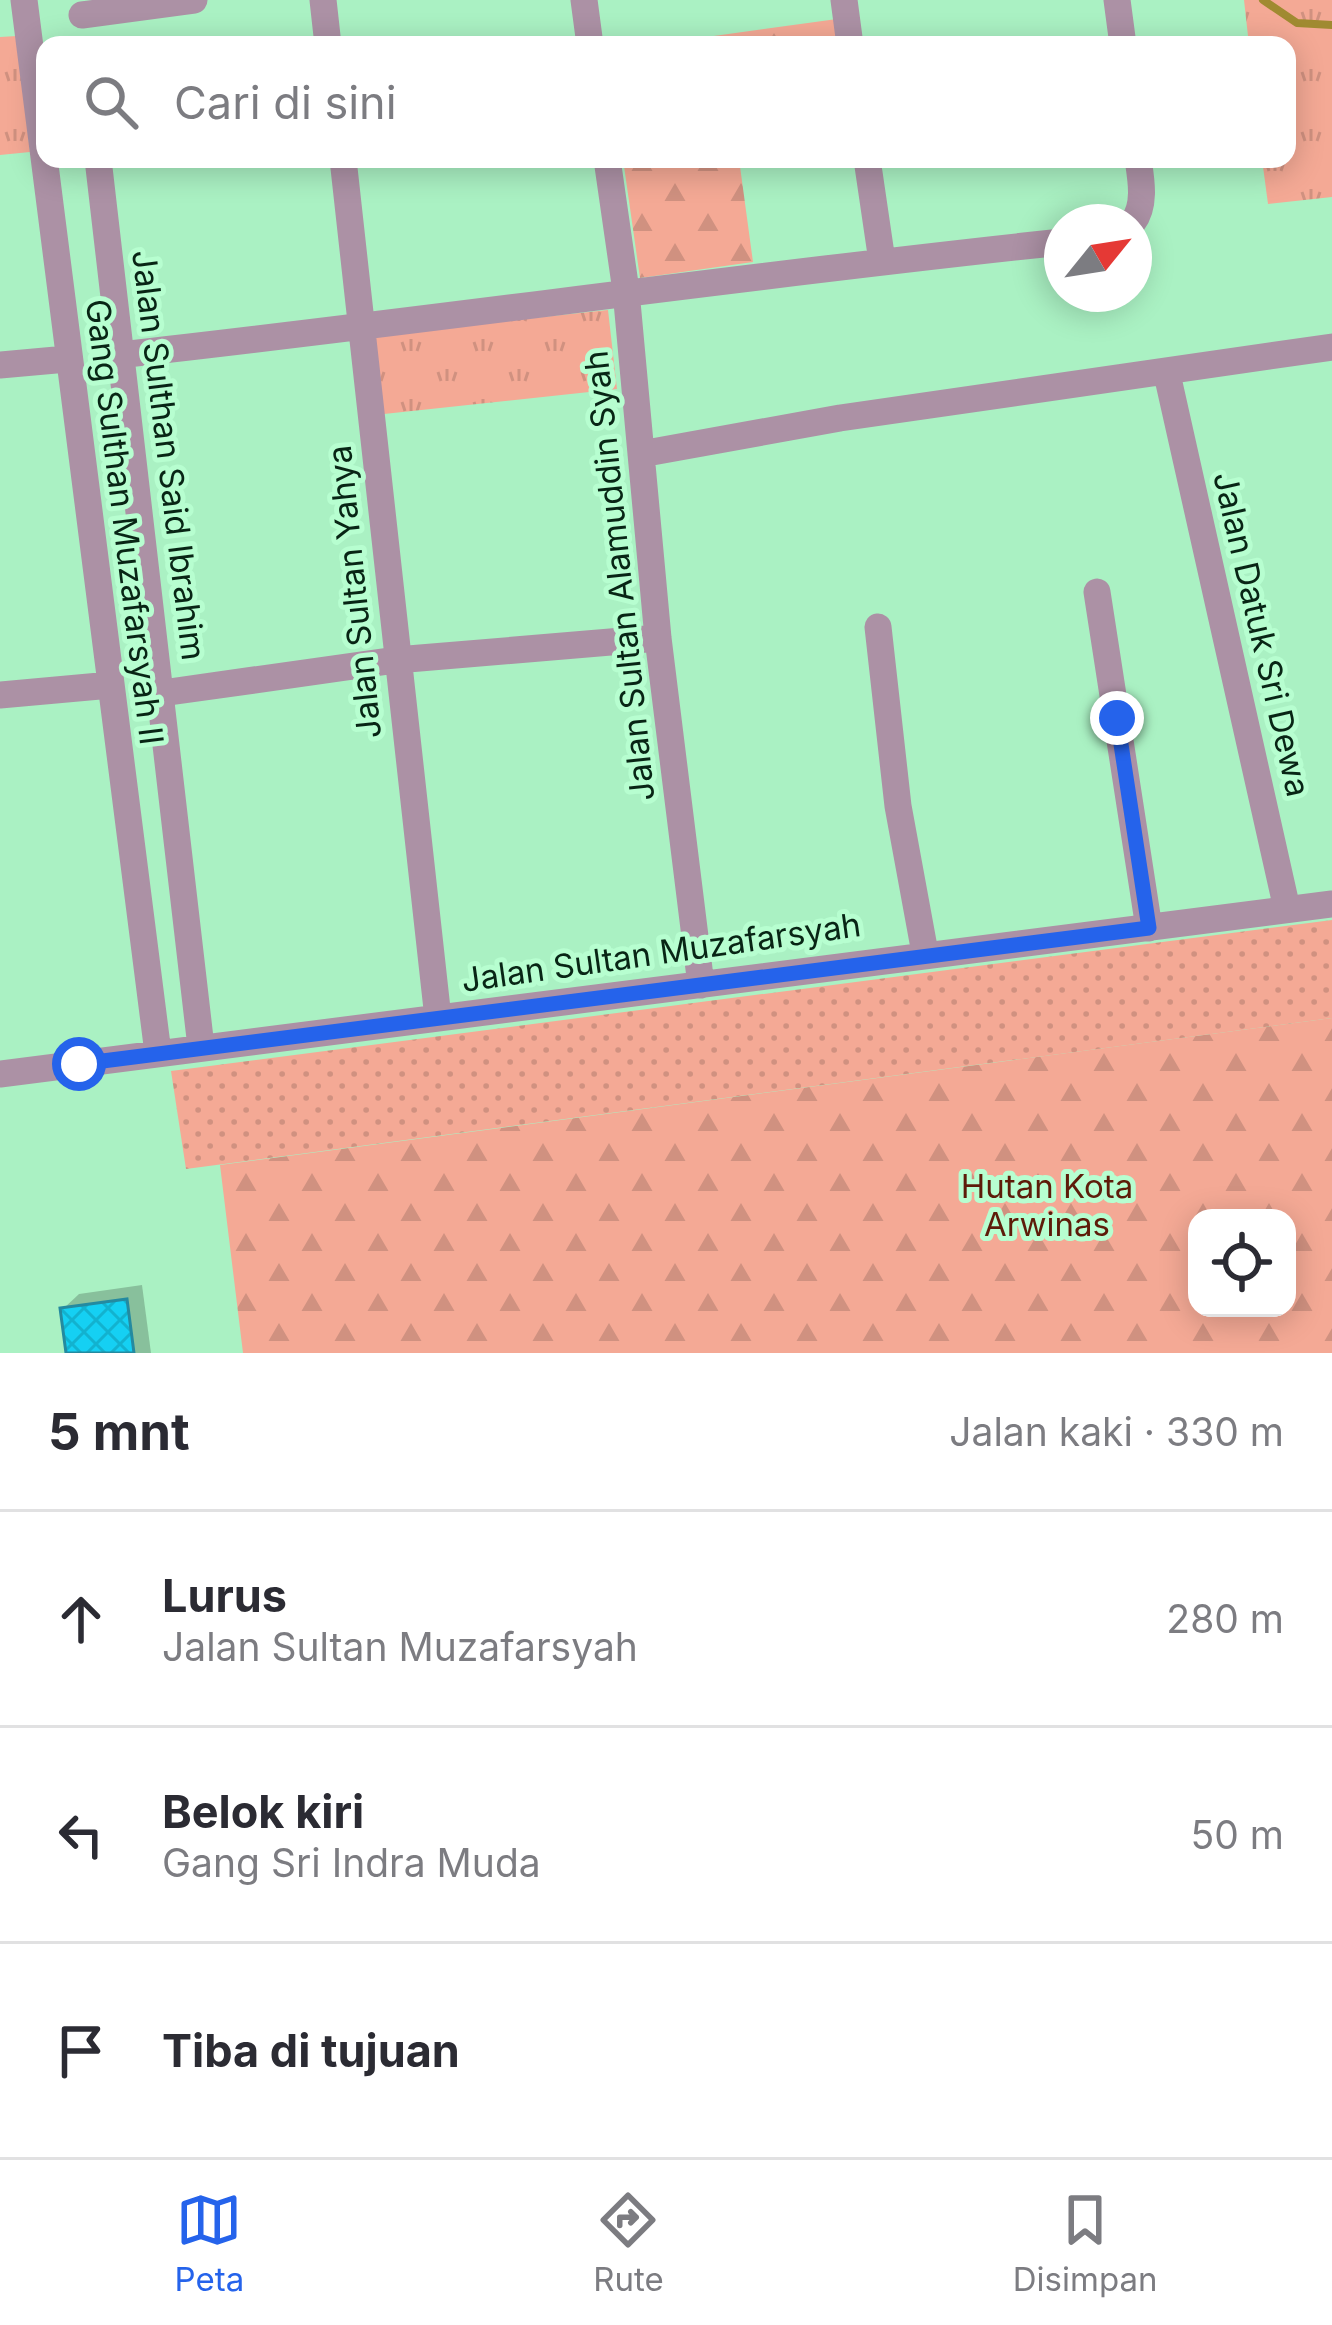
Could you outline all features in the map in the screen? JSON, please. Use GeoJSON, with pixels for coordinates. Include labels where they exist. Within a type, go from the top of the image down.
{"type":"FeatureCollection","features":[{"type":"Feature","properties":{"kind":"street"},"geometry":{"type":"LineString","coordinates":[[81,8],[194,0]]}},
{"type":"Feature","properties":{"kind":"street"},"geometry":{"type":"LineString","coordinates":[[322,0],[327,36]]}},
{"type":"Feature","properties":{"kind":"street"},"geometry":{"type":"LineString","coordinates":[[584,0],[589,36]]}},
{"type":"Feature","properties":{"kind":"street"},"geometry":{"type":"LineString","coordinates":[[844,0],[849,36]]}},
{"type":"Feature","properties":{"kind":"street"},"geometry":{"type":"LineString","coordinates":[[1117,0],[1122,36]]}},
{"type":"Feature","properties":{"kind":"street","name":"Gang Sulthan Muzafarsyah II"},"geometry":{"type":"LineString","coordinates":[[17,18],[36,147]]}},
{"type":"Feature","properties":{"kind":"street","name":"Gang Sulthan Muzafarsyah II"},"geometry":{"type":"LineString","coordinates":[[39,168],[158,1054]]}},
{"type":"Feature","properties":{"kind":"street","name":"Jalan Sulthan Said Ibrahim"},"geometry":{"type":"LineString","coordinates":[[99,168],[201,1047]]}},
{"type":"Feature","properties":{"kind":"street","name":"Jalan Sultan Yahya"},"geometry":{"type":"LineString","coordinates":[[344,168],[438,1018]]}},
{"type":"Feature","properties":{"kind":"street","name":"Jalan Sultan Alamuddin Syah"},"geometry":{"type":"LineString","coordinates":[[608,168],[626,291],[658,638],[700,985]]}},
{"type":"Feature","properties":{"kind":"street"},"geometry":{"type":"LineString","coordinates":[[868,168],[882,261]]}},
{"type":"Feature","properties":{"kind":"street"},"geometry":{"type":"LineString","coordinates":[[1139,168],[1140,204]]}},
{"type":"Feature","properties":{"kind":"street"},"geometry":{"type":"LineString","coordinates":[[119,355],[1044,244]]}},
{"type":"Feature","properties":{"kind":"street"},"geometry":{"type":"LineString","coordinates":[[640,454],[840,418],[1332,347]]}},
{"type":"Feature","properties":{"kind":"street"},"geometry":{"type":"LineString","coordinates":[[0,365],[67,358]]}},
{"type":"Feature","properties":{"kind":"street","name":"Jalan Datuk Sri Dewa"},"geometry":{"type":"LineString","coordinates":[[1168,374],[1287,909]]}},
{"type":"Feature","properties":{"kind":"street"},"geometry":{"type":"LineString","coordinates":[[1097,592],[1149,928]]}},
{"type":"Feature","properties":{"kind":"street"},"geometry":{"type":"LineString","coordinates":[[878,627],[898,806],[925,953]]}},
{"type":"Feature","properties":{"kind":"street"},"geometry":{"type":"LineString","coordinates":[[162,693],[396,660],[658,638]]}},
{"type":"Feature","properties":{"kind":"street"},"geometry":{"type":"LineString","coordinates":[[0,695],[111,685]]}},
{"type":"Feature","properties":{"kind":"street","name":"Jalan Sultan Muzafarsyah"},"geometry":{"type":"LineString","coordinates":[[0,1074],[1332,904]]}},
{"type":"Feature","properties":{"kind":"green space"},"geometry":{"type":"Polygon","coordinates":[[[1244,0],[1332,0],[1332,197],[1268,204],[1263,168],[1296,168],[1296,36],[1248,36],[1244,0]]]}},
{"type":"Feature","properties":{"kind":"green space"},"geometry":{"type":"Polygon","coordinates":[[[837,19],[840,36],[714,36],[837,19]]]}},
{"type":"Feature","properties":{"kind":"green space"},"geometry":{"type":"Polygon","coordinates":[[[17,36],[30,152],[0,155],[0,37],[17,36]]]}},
{"type":"Feature","properties":{"kind":"green space"},"geometry":{"type":"Polygon","coordinates":[[[624,168],[740,168],[753,262],[640,278],[624,168]]]}},
{"type":"Feature","properties":{"kind":"green space"},"geometry":{"type":"Polygon","coordinates":[[[608,310],[617,389],[384,414],[375,335],[608,310]]]}},
{"type":"Feature","properties":{"kind":"green space"},"geometry":{"type":"Polygon","coordinates":[[[1332,920],[1332,1018],[186,1169],[171,1071],[1332,920]]]}},
{"type":"Feature","properties":{"kind":"green space","name":"Hutan Kota Arwinas"},"geometry":{"type":"Polygon","coordinates":[[[1332,1018],[1332,1353],[243,1353],[220,1165],[1332,1018]]]}},
{"type":"Feature","properties":{"kind":"building"},"geometry":{"type":"Polygon","coordinates":[[[127,1299],[134,1353],[66,1353],[60,1308],[127,1299]]]}},
{"type":"Feature","properties":{"kind":"waterway"},"geometry":{"type":"LineString","coordinates":[[1263,0],[1297,23],[1332,25]]}},
{"type":"Feature","properties":{"kind":"route"},"geometry":{"type":"LineString","coordinates":[[79,1064],[1149,928],[1117,718]]}}]}
